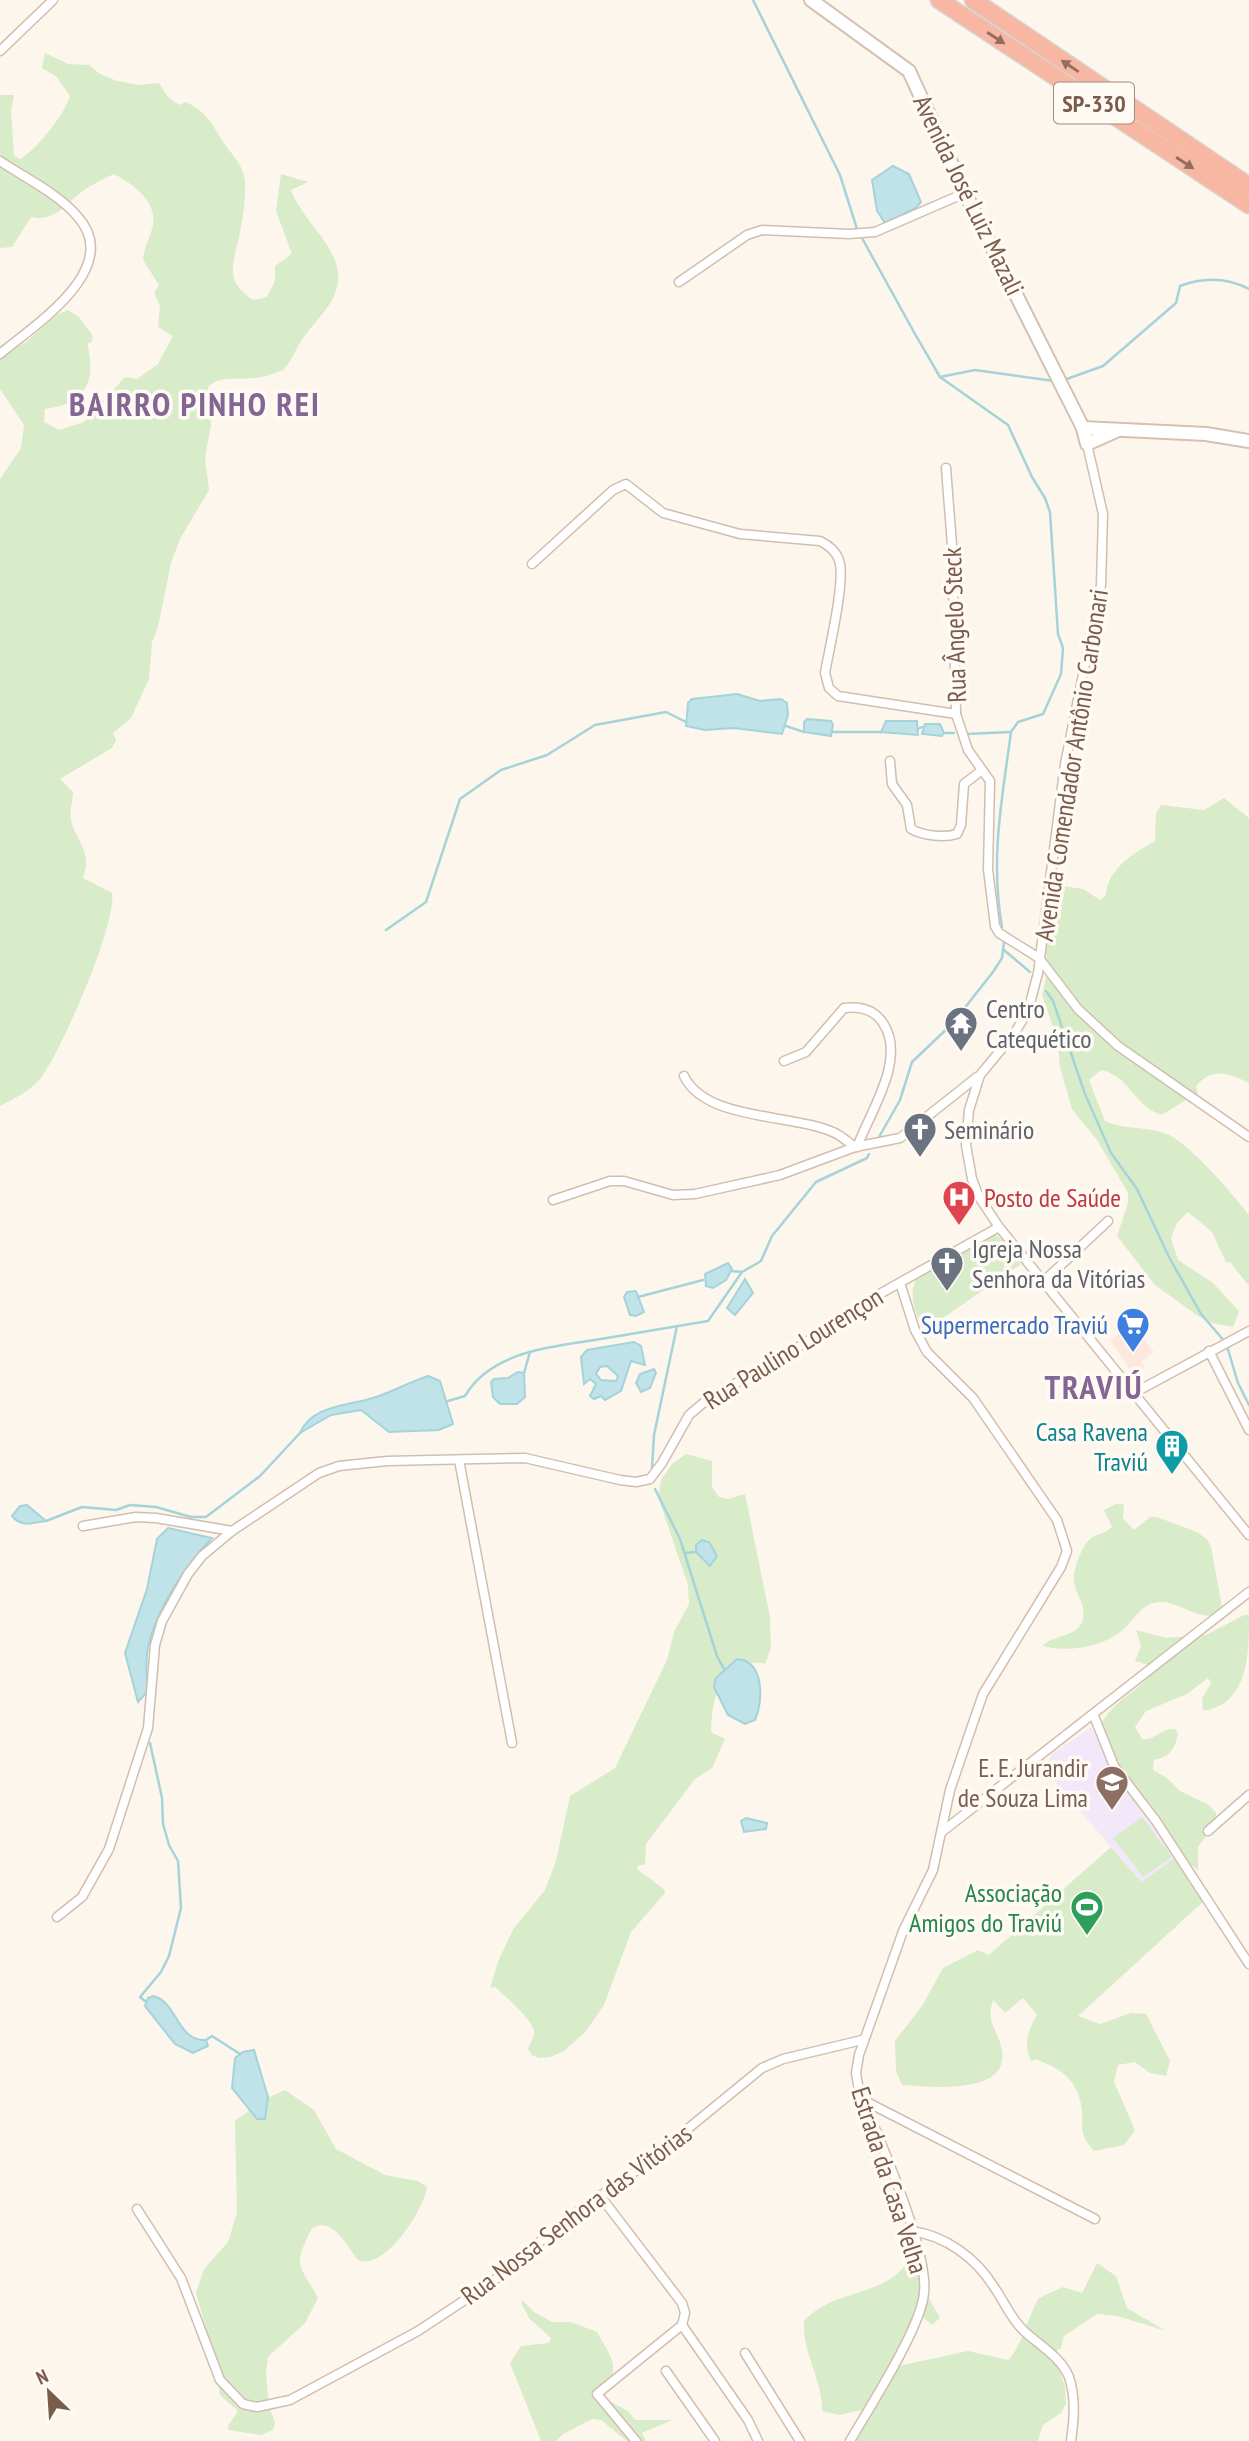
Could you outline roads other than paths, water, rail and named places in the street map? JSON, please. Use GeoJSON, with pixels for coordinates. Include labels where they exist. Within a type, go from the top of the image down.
{"type":"FeatureCollection","features":[{"type":"Feature","properties":{"kind":"highway","name":"SP-330"},"geometry":{"type":"LineString","coordinates":[[939,0],[1249,205]]}},
{"type":"Feature","properties":{"kind":"highway","name":"SP-330"},"geometry":{"type":"LineString","coordinates":[[977,3],[1249,186]]}},
{"type":"Feature","properties":{"kind":"main road","name":"Avenida José Luiz Mazali"},"geometry":{"type":"LineString","coordinates":[[811,0],[909,71],[965,193],[1083,428]]}},
{"type":"Feature","properties":{"kind":"main road"},"geometry":{"type":"LineString","coordinates":[[1083,428],[1206,434],[1249,440]]}},
{"type":"Feature","properties":{"kind":"main road","name":"Avenida Comendador Antônio Carbonari"},"geometry":{"type":"LineString","coordinates":[[1083,428],[1087,444]]}},
{"type":"Feature","properties":{"kind":"main road"},"geometry":{"type":"LineString","coordinates":[[1087,444],[1116,431]]}},
{"type":"Feature","properties":{"kind":"street"},"geometry":{"type":"LineString","coordinates":[[0,51],[53,0]]}},
{"type":"Feature","properties":{"kind":"street"},"geometry":{"type":"LineString","coordinates":[[0,161],[79,218],[90,247],[88,266],[73,293],[0,354]]}},
{"type":"Feature","properties":{"kind":"street"},"geometry":{"type":"LineString","coordinates":[[679,282],[747,235],[762,230],[849,234],[875,232],[965,193]]}},
{"type":"Feature","properties":{"kind":"street","name":"Avenida Comendador Antônio Carbonari"},"geometry":{"type":"LineString","coordinates":[[1087,444],[1103,514],[1101,585],[1065,764],[1040,958],[1028,1011],[1014,1034],[980,1075],[969,1110],[968,1160],[979,1197],[999,1227],[1249,1535]]}},
{"type":"Feature","properties":{"kind":"street","name":"Rua Ângelo Steck"},"geometry":{"type":"LineString","coordinates":[[946,468],[954,587],[956,714],[968,750],[990,781],[992,793],[988,856],[995,926],[999,933],[1040,958]]}},
{"type":"Feature","properties":{"kind":"street"},"geometry":{"type":"LineString","coordinates":[[532,564],[612,490],[626,484],[663,513],[740,534],[820,541],[834,553],[840,569],[825,673],[829,688],[838,696],[847,698],[956,714]]}},
{"type":"Feature","properties":{"kind":"street"},"geometry":{"type":"LineString","coordinates":[[890,761],[892,784],[907,805],[911,829],[919,834],[957,834],[961,825],[964,784],[982,770]]}},
{"type":"Feature","properties":{"kind":"street"},"geometry":{"type":"LineString","coordinates":[[1040,958],[1079,1009],[1118,1046],[1249,1137]]}},
{"type":"Feature","properties":{"kind":"street"},"geometry":{"type":"LineString","coordinates":[[784,1061],[792,1060],[806,1052],[844,1008],[868,1010],[877,1015],[891,1039],[891,1060],[875,1110],[856,1147]]}},
{"type":"Feature","properties":{"kind":"street"},"geometry":{"type":"LineString","coordinates":[[553,1200],[610,1181],[624,1181],[673,1195],[729,1188],[780,1175],[856,1147],[900,1138],[980,1075]]}},
{"type":"Feature","properties":{"kind":"street"},"geometry":{"type":"LineString","coordinates":[[684,1076],[690,1087],[700,1096],[757,1115],[837,1134],[856,1147]]}},
{"type":"Feature","properties":{"kind":"street"},"geometry":{"type":"LineString","coordinates":[[1044,1281],[1108,1221]]}},
{"type":"Feature","properties":{"kind":"street","name":"Rua Paulino Lourençon"},"geometry":{"type":"LineString","coordinates":[[57,1917],[82,1897],[109,1849],[148,1728],[152,1709],[153,1661],[162,1621],[202,1556],[232,1531],[319,1473],[338,1466],[387,1461],[525,1458],[620,1480],[636,1482],[650,1479],[663,1463],[689,1415],[697,1406],[900,1283],[999,1227]]}},
{"type":"Feature","properties":{"kind":"street","name":"Estrada da Casa Velha"},"geometry":{"type":"LineString","coordinates":[[849,2441],[910,2332],[924,2294],[922,2266],[912,2231],[863,2101],[856,2073],[862,2040],[903,1931],[933,1870],[950,1790],[984,1694],[1061,1567],[1067,1551],[1057,1520],[996,1427],[973,1398],[927,1352],[915,1330],[900,1283]]}},
{"type":"Feature","properties":{"kind":"street"},"geometry":{"type":"LineString","coordinates":[[1134,1393],[1249,1331]]}},
{"type":"Feature","properties":{"kind":"street"},"geometry":{"type":"LineString","coordinates":[[1209,1351],[1249,1430]]}},
{"type":"Feature","properties":{"kind":"street"},"geometry":{"type":"LineString","coordinates":[[459,1460],[512,1743]]}},
{"type":"Feature","properties":{"kind":"street"},"geometry":{"type":"LineString","coordinates":[[83,1527],[136,1517],[232,1531]]}},
{"type":"Feature","properties":{"kind":"street"},"geometry":{"type":"LineString","coordinates":[[943,1831],[1094,1716],[1249,1592]]}},
{"type":"Feature","properties":{"kind":"street"},"geometry":{"type":"LineString","coordinates":[[1094,1716],[1114,1766],[1156,1821],[1249,1964]]}},
{"type":"Feature","properties":{"kind":"street"},"geometry":{"type":"LineString","coordinates":[[1208,1831],[1249,1795]]}},
{"type":"Feature","properties":{"kind":"street","name":"Rua Nossa Senhora das Vitórias"},"geometry":{"type":"LineString","coordinates":[[137,2209],[181,2278],[216,2369],[229,2392],[243,2403],[257,2407],[290,2400],[418,2331],[492,2282],[762,2068],[783,2059],[862,2040]]}},
{"type":"Feature","properties":{"kind":"street"},"geometry":{"type":"LineString","coordinates":[[863,2101],[1095,2219]]}},
{"type":"Feature","properties":{"kind":"street"},"geometry":{"type":"LineString","coordinates":[[601,2197],[682,2303],[685,2313],[682,2325],[597,2395],[636,2441]]}},
{"type":"Feature","properties":{"kind":"street"},"geometry":{"type":"LineString","coordinates":[[912,2231],[930,2234],[971,2260],[992,2283],[1023,2330],[1058,2361],[1068,2375],[1073,2393],[1075,2418],[1071,2441]]}},
{"type":"Feature","properties":{"kind":"street"},"geometry":{"type":"LineString","coordinates":[[682,2325],[748,2420],[758,2441]]}},
{"type":"Feature","properties":{"kind":"street"},"geometry":{"type":"LineString","coordinates":[[745,2353],[800,2441]]}},
{"type":"Feature","properties":{"kind":"street"},"geometry":{"type":"LineString","coordinates":[[666,2371],[715,2441]]}},
{"type":"Feature","properties":{"kind":"water"},"geometry":{"type":"Polygon","coordinates":[[[893,166],[909,174],[921,202],[916,208],[885,223],[877,211],[872,180],[893,166]]]}},
{"type":"Feature","properties":{"kind":"water"},"geometry":{"type":"Polygon","coordinates":[[[737,694],[760,701],[781,699],[787,703],[788,715],[782,734],[734,728],[705,730],[686,726],[688,703],[692,699],[737,694]]]}},
{"type":"Feature","properties":{"kind":"water"},"geometry":{"type":"Polygon","coordinates":[[[807,719],[831,721],[831,736],[804,732],[804,722],[807,719]]]}},
{"type":"Feature","properties":{"kind":"water"},"geometry":{"type":"Polygon","coordinates":[[[886,721],[917,721],[918,735],[881,732],[886,721]]]}},
{"type":"Feature","properties":{"kind":"water"},"geometry":{"type":"Polygon","coordinates":[[[925,724],[940,724],[944,733],[942,736],[922,734],[925,724]]]}},
{"type":"Feature","properties":{"kind":"water"},"geometry":{"type":"Polygon","coordinates":[[[728,1263],[732,1269],[726,1280],[713,1288],[706,1286],[705,1274],[728,1263]]]}},
{"type":"Feature","properties":{"kind":"water"},"geometry":{"type":"Polygon","coordinates":[[[745,1279],[753,1293],[735,1315],[727,1308],[745,1279]]]}},
{"type":"Feature","properties":{"kind":"water"},"geometry":{"type":"Polygon","coordinates":[[[636,1291],[644,1312],[636,1316],[630,1315],[624,1297],[627,1292],[636,1291]]]}},
{"type":"Feature","properties":{"kind":"water"},"geometry":{"type":"Polygon","coordinates":[[[634,1342],[641,1346],[645,1365],[631,1361],[621,1391],[605,1400],[601,1396],[594,1399],[590,1396],[596,1384],[590,1379],[584,1384],[581,1357],[587,1350],[634,1342]],[[607,1366],[600,1367],[596,1374],[601,1380],[616,1381],[618,1376],[607,1366]]]}},
{"type":"Feature","properties":{"kind":"water"},"geometry":{"type":"Polygon","coordinates":[[[654,1369],[656,1373],[650,1388],[641,1392],[636,1383],[640,1374],[654,1369]]]}},
{"type":"Feature","properties":{"kind":"water"},"geometry":{"type":"Polygon","coordinates":[[[518,1372],[524,1373],[525,1397],[517,1404],[500,1404],[493,1397],[491,1382],[494,1379],[508,1378],[518,1372]]]}},
{"type":"Feature","properties":{"kind":"water"},"geometry":{"type":"Polygon","coordinates":[[[428,1376],[440,1381],[453,1424],[439,1430],[389,1432],[361,1410],[331,1415],[300,1433],[313,1416],[323,1411],[376,1397],[428,1376]]]}},
{"type":"Feature","properties":{"kind":"water"},"geometry":{"type":"Polygon","coordinates":[[[27,1505],[46,1521],[24,1524],[12,1516],[20,1506],[27,1505]]]}},
{"type":"Feature","properties":{"kind":"water"},"geometry":{"type":"Polygon","coordinates":[[[168,1528],[212,1538],[182,1575],[158,1617],[147,1652],[147,1692],[138,1702],[125,1653],[147,1589],[157,1539],[168,1528]]]}},
{"type":"Feature","properties":{"kind":"water"},"geometry":{"type":"Polygon","coordinates":[[[702,1540],[709,1542],[717,1556],[710,1566],[696,1552],[696,1545],[702,1540]]]}},
{"type":"Feature","properties":{"kind":"water"},"geometry":{"type":"Polygon","coordinates":[[[737,1659],[746,1661],[752,1667],[760,1683],[758,1712],[755,1720],[745,1724],[728,1715],[714,1687],[716,1678],[737,1659]]]}},
{"type":"Feature","properties":{"kind":"water"},"geometry":{"type":"Polygon","coordinates":[[[746,1818],[767,1823],[766,1829],[744,1832],[741,1821],[746,1818]]]}},
{"type":"Feature","properties":{"kind":"water"},"geometry":{"type":"Polygon","coordinates":[[[153,1996],[168,2006],[189,2034],[196,2039],[206,2040],[208,2046],[193,2053],[175,2044],[145,2006],[148,1998],[153,1996]]]}},
{"type":"Feature","properties":{"kind":"water"},"geometry":{"type":"Polygon","coordinates":[[[254,2050],[268,2097],[265,2119],[257,2119],[232,2088],[235,2058],[243,2052],[254,2050]]]}},
{"type":"Feature","properties":{"kind":"waterway"},"geometry":{"type":"LineString","coordinates":[[753,0],[840,175],[857,229],[915,334],[940,377],[1008,425],[1050,512],[1058,634],[1063,648],[1061,674],[1043,714],[1018,722],[1011,732],[997,852],[1002,927]]}},
{"type":"Feature","properties":{"kind":"waterway"},"geometry":{"type":"LineString","coordinates":[[1064,380],[1103,366],[1176,303],[1180,286],[1215,280],[1232,282],[1249,289]]}},
{"type":"Feature","properties":{"kind":"waterway"},"geometry":{"type":"LineString","coordinates":[[940,377],[975,370],[1054,381]]}},
{"type":"Feature","properties":{"kind":"waterway"},"geometry":{"type":"LineString","coordinates":[[386,930],[426,902],[460,799],[501,770],[547,755],[595,725],[666,712],[686,722]]}},
{"type":"Feature","properties":{"kind":"waterway"},"geometry":{"type":"LineString","coordinates":[[786,726],[804,732]]}},
{"type":"Feature","properties":{"kind":"waterway"},"geometry":{"type":"LineString","coordinates":[[918,729],[922,727]]}},
{"type":"Feature","properties":{"kind":"waterway"},"geometry":{"type":"LineString","coordinates":[[832,732],[881,732]]}},
{"type":"Feature","properties":{"kind":"waterway"},"geometry":{"type":"LineString","coordinates":[[966,734],[1011,732]]}},
{"type":"Feature","properties":{"kind":"waterway"},"geometry":{"type":"LineString","coordinates":[[944,733],[954,733]]}},
{"type":"Feature","properties":{"kind":"waterway"},"geometry":{"type":"LineString","coordinates":[[879,1137],[900,1100],[912,1062],[952,1024],[993,972],[1002,958],[1004,942]]}},
{"type":"Feature","properties":{"kind":"waterway"},"geometry":{"type":"LineString","coordinates":[[1004,950],[1030,972]]}},
{"type":"Feature","properties":{"kind":"waterway"},"geometry":{"type":"LineString","coordinates":[[1046,991],[1053,1001],[1085,1094],[1111,1153],[1137,1189],[1169,1257],[1201,1314],[1226,1343],[1238,1383],[1249,1405]]}},
{"type":"Feature","properties":{"kind":"waterway"},"geometry":{"type":"LineString","coordinates":[[448,1401],[465,1396],[491,1369],[526,1353],[708,1321],[742,1272],[761,1261],[772,1236],[816,1182],[867,1158],[869,1154]]}},
{"type":"Feature","properties":{"kind":"waterway"},"geometry":{"type":"LineString","coordinates":[[731,1271],[742,1272]]}},
{"type":"Feature","properties":{"kind":"waterway"},"geometry":{"type":"LineString","coordinates":[[638,1297],[703,1280]]}},
{"type":"Feature","properties":{"kind":"waterway"},"geometry":{"type":"LineString","coordinates":[[652,1468],[654,1435],[677,1326]]}},
{"type":"Feature","properties":{"kind":"waterway"},"geometry":{"type":"LineString","coordinates":[[524,1373],[530,1352]]}},
{"type":"Feature","properties":{"kind":"waterway"},"geometry":{"type":"LineString","coordinates":[[46,1521],[82,1507],[116,1510],[130,1505],[156,1507],[191,1517],[206,1517],[260,1476],[300,1433]]}},
{"type":"Feature","properties":{"kind":"waterway"},"geometry":{"type":"LineString","coordinates":[[655,1489],[680,1539],[717,1656],[724,1669]]}},
{"type":"Feature","properties":{"kind":"waterway"},"geometry":{"type":"LineString","coordinates":[[685,1553],[696,1552]]}},
{"type":"Feature","properties":{"kind":"waterway"},"geometry":{"type":"LineString","coordinates":[[145,2001],[140,1997],[161,1972],[169,1956],[181,1908],[178,1861],[169,1845],[163,1824],[162,1798],[150,1743]]}},
{"type":"Feature","properties":{"kind":"waterway"},"geometry":{"type":"LineString","coordinates":[[206,2040],[212,2036],[240,2054]]}},
{"type":"Feature","properties":{"kind":"place","name":"Centro Catequético"},"geometry":{"type":"Point","coordinates":[961,1053]}},
{"type":"Feature","properties":{"kind":"place","name":"Seminário"},"geometry":{"type":"Point","coordinates":[920,1159]}},
{"type":"Feature","properties":{"kind":"place","name":"Posto de Saúde"},"geometry":{"type":"Point","coordinates":[959,1227]}},
{"type":"Feature","properties":{"kind":"place","name":"Igreja Nossa Senhora da Vitórias"},"geometry":{"type":"Point","coordinates":[947,1293]}},
{"type":"Feature","properties":{"kind":"place","name":"Supermercado Traviú"},"geometry":{"type":"Point","coordinates":[1133,1354]}},
{"type":"Feature","properties":{"kind":"place","name":"Casa Ravena Traviú"},"geometry":{"type":"Point","coordinates":[1172,1476]}},
{"type":"Feature","properties":{"kind":"place","name":"E. E. Jurandir de Souza Lima"},"geometry":{"type":"Point","coordinates":[1112,1812]}},
{"type":"Feature","properties":{"kind":"place","name":"Associação Amigos do Traviú"},"geometry":{"type":"Point","coordinates":[1087,1937]}},
{"type":"Feature","properties":{"kind":"district","name":"BAIRRO PINHO REI"},"geometry":{"type":"Point","coordinates":[195,403]}},
{"type":"Feature","properties":{"kind":"district","name":"TRAVIÚ"},"geometry":{"type":"Point","coordinates":[1094,1386]}}]}
